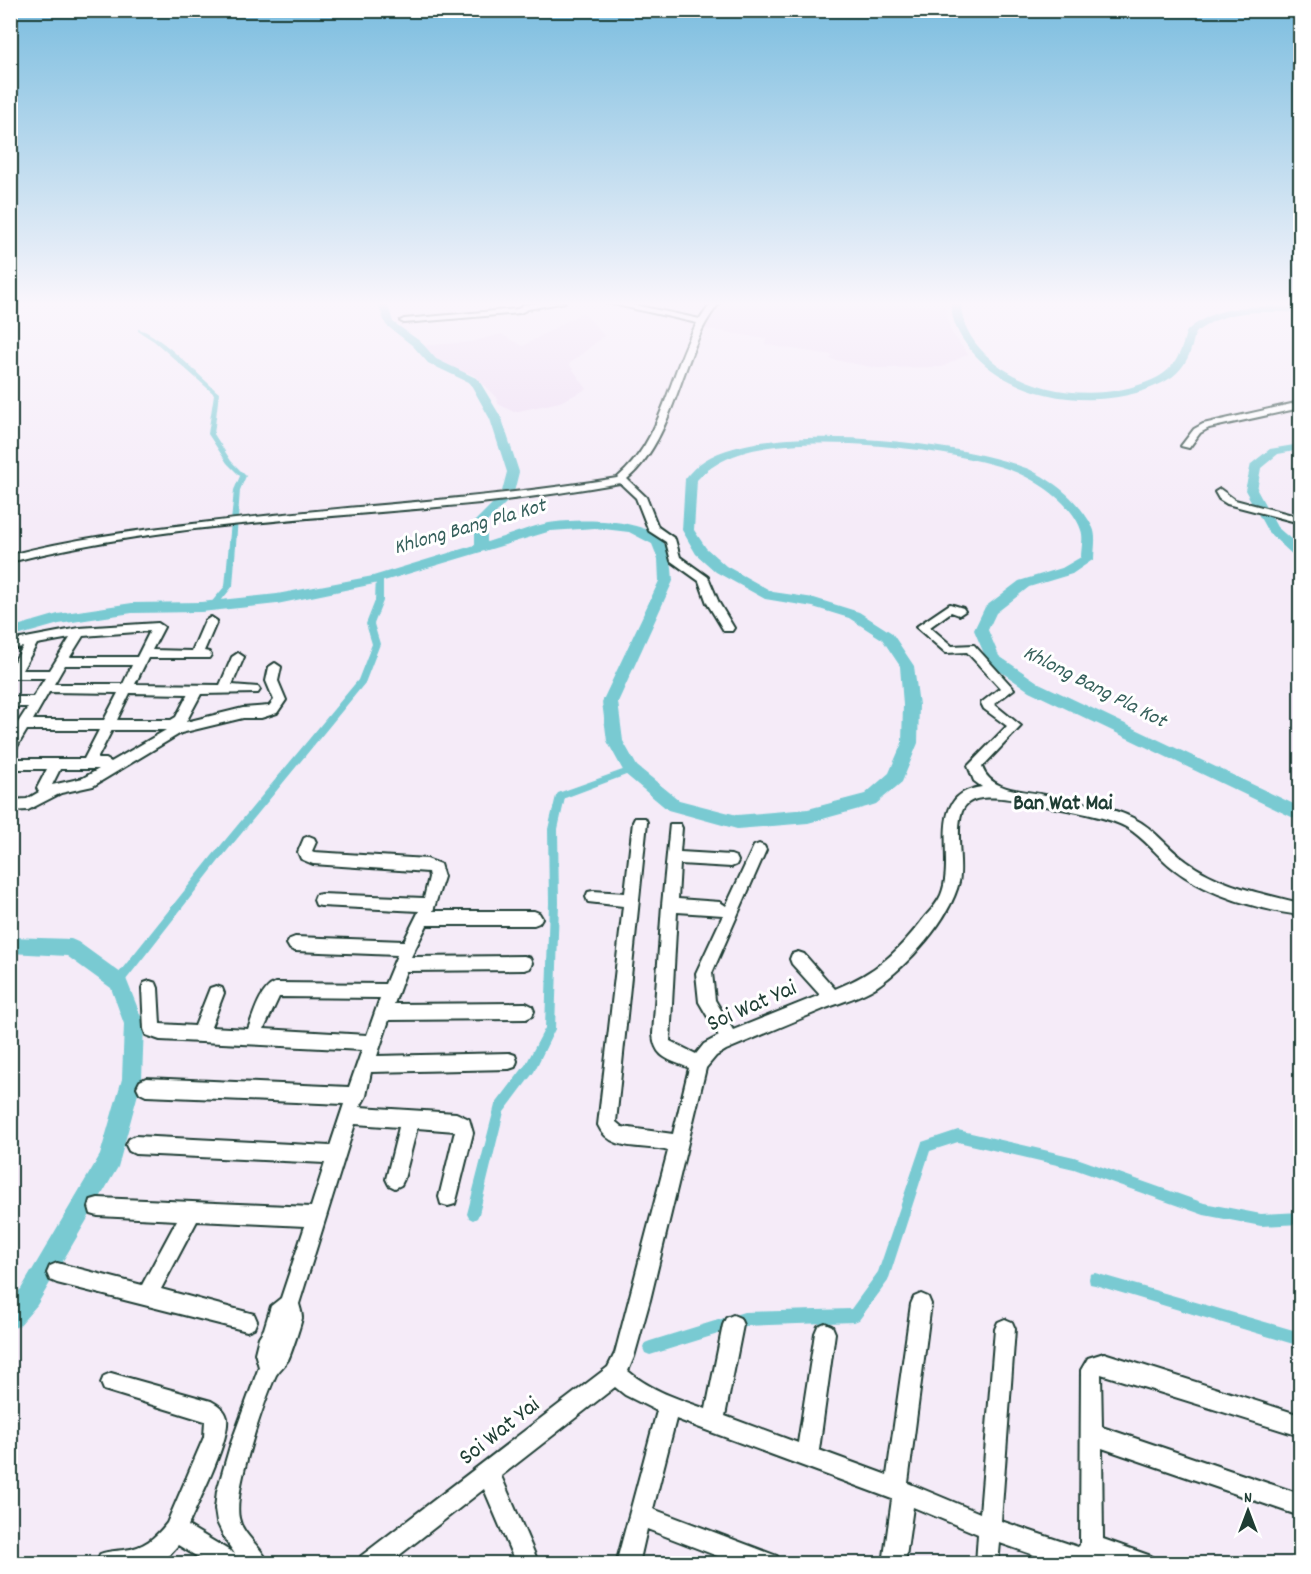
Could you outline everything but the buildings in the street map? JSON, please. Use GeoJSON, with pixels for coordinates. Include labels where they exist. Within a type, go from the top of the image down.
{"type":"FeatureCollection","features":[{"type":"Feature","properties":{"kind":"street"},"geometry":{"type":"LineString","coordinates":[[12,558],[100,538],[241,519],[515,496],[621,479],[627,476],[646,451],[679,375]]}},
{"type":"Feature","properties":{"kind":"street"},"geometry":{"type":"LineString","coordinates":[[1186,446],[1197,431],[1206,426],[1300,405]]}},
{"type":"Feature","properties":{"kind":"street"},"geometry":{"type":"LineString","coordinates":[[621,479],[643,500],[653,529],[671,541],[675,559],[704,579],[713,603],[728,628]]}},
{"type":"Feature","properties":{"kind":"street"},"geometry":{"type":"LineString","coordinates":[[1220,492],[1226,500],[1300,520]]}},
{"type":"Feature","properties":{"kind":"street"},"geometry":{"type":"LineString","coordinates":[[959,610],[950,608],[922,627],[950,650],[970,648],[1008,689],[987,703],[1015,726],[975,766],[979,777],[997,792]]}},
{"type":"Feature","properties":{"kind":"street"},"geometry":{"type":"LineString","coordinates":[[62,661],[201,655],[211,621]]}},
{"type":"Feature","properties":{"kind":"street"},"geometry":{"type":"LineString","coordinates":[[10,645],[79,632],[157,626],[88,764]]}},
{"type":"Feature","properties":{"kind":"street"},"geometry":{"type":"LineString","coordinates":[[10,747],[18,729],[38,702],[79,632]]}},
{"type":"Feature","properties":{"kind":"street"},"geometry":{"type":"LineString","coordinates":[[12,674],[33,640]]}},
{"type":"Feature","properties":{"kind":"street"},"geometry":{"type":"LineString","coordinates":[[224,689],[237,657]]}},
{"type":"Feature","properties":{"kind":"street"},"geometry":{"type":"LineString","coordinates":[[10,806],[29,806],[60,788],[84,784],[177,729],[243,713],[273,710],[280,700],[273,681],[275,667]]}},
{"type":"Feature","properties":{"kind":"street"},"geometry":{"type":"LineString","coordinates":[[12,674],[54,674]]}},
{"type":"Feature","properties":{"kind":"street"},"geometry":{"type":"LineString","coordinates":[[46,688],[251,690],[238,710]]}},
{"type":"Feature","properties":{"kind":"street"},"geometry":{"type":"LineString","coordinates":[[18,729],[178,723],[197,689]]}},
{"type":"Feature","properties":{"kind":"street"},"geometry":{"type":"LineString","coordinates":[[10,702],[38,702]]}},
{"type":"Feature","properties":{"kind":"street"},"geometry":{"type":"LineString","coordinates":[[10,764],[106,764]]}},
{"type":"Feature","properties":{"kind":"street"},"geometry":{"type":"LineString","coordinates":[[44,788],[56,764]]}},
{"type":"Feature","properties":{"kind":"street","name":"Soi Wat Yai"},"geometry":{"type":"LineString","coordinates":[[369,1563],[615,1374],[626,1351],[640,1300],[699,1064],[710,1050],[730,1040],[869,983],[890,968],[914,944],[948,898],[953,883],[951,817],[958,802],[980,792],[997,792],[1125,820],[1141,830],[1178,864],[1208,883],[1248,897],[1300,909]]}},
{"type":"Feature","properties":{"kind":"street"},"geometry":{"type":"LineString","coordinates":[[640,822],[607,1125],[610,1131],[619,1135],[654,1139],[679,1145]]}},
{"type":"Feature","properties":{"kind":"street"},"geometry":{"type":"LineString","coordinates":[[675,828],[662,1045],[667,1050],[699,1064]]}},
{"type":"Feature","properties":{"kind":"street"},"geometry":{"type":"LineString","coordinates":[[258,1563],[227,1521],[226,1505],[230,1483],[269,1367],[280,1354],[279,1333],[292,1317],[289,1304],[384,1012],[404,956],[426,911],[437,877],[435,868],[415,863],[313,858],[305,852],[309,842]]}},
{"type":"Feature","properties":{"kind":"street"},"geometry":{"type":"LineString","coordinates":[[730,1040],[707,1002],[704,973],[759,850]]}},
{"type":"Feature","properties":{"kind":"street"},"geometry":{"type":"LineString","coordinates":[[673,858],[731,861]]}},
{"type":"Feature","properties":{"kind":"street"},"geometry":{"type":"LineString","coordinates":[[593,897],[631,900]]}},
{"type":"Feature","properties":{"kind":"street"},"geometry":{"type":"LineString","coordinates":[[321,900],[426,911],[534,918]]}},
{"type":"Feature","properties":{"kind":"street"},"geometry":{"type":"LineString","coordinates":[[669,905],[720,909]]}},
{"type":"Feature","properties":{"kind":"street"},"geometry":{"type":"LineString","coordinates":[[295,944],[404,956],[524,963]]}},
{"type":"Feature","properties":{"kind":"street"},"geometry":{"type":"LineString","coordinates":[[798,959],[833,998]]}},
{"type":"Feature","properties":{"kind":"street"},"geometry":{"type":"LineString","coordinates":[[150,988],[152,1029],[160,1032],[374,1043]]}},
{"type":"Feature","properties":{"kind":"street"},"geometry":{"type":"LineString","coordinates":[[253,1037],[270,996],[275,990],[391,992]]}},
{"type":"Feature","properties":{"kind":"street"},"geometry":{"type":"LineString","coordinates":[[200,1034],[216,993]]}},
{"type":"Feature","properties":{"kind":"street"},"geometry":{"type":"LineString","coordinates":[[384,1012],[526,1011]]}},
{"type":"Feature","properties":{"kind":"street"},"geometry":{"type":"LineString","coordinates":[[368,1064],[509,1061]]}},
{"type":"Feature","properties":{"kind":"street"},"geometry":{"type":"LineString","coordinates":[[146,1088],[357,1096]]}},
{"type":"Feature","properties":{"kind":"street"},"geometry":{"type":"LineString","coordinates":[[351,1115],[456,1122],[463,1125],[464,1133],[448,1197]]}},
{"type":"Feature","properties":{"kind":"street"},"geometry":{"type":"LineString","coordinates":[[395,1179],[410,1119]]}},
{"type":"Feature","properties":{"kind":"street"},"geometry":{"type":"LineString","coordinates":[[135,1145],[338,1155]]}},
{"type":"Feature","properties":{"kind":"street"},"geometry":{"type":"LineString","coordinates":[[98,1207],[318,1217]]}},
{"type":"Feature","properties":{"kind":"street"},"geometry":{"type":"LineString","coordinates":[[147,1296],[192,1211]]}},
{"type":"Feature","properties":{"kind":"street"},"geometry":{"type":"LineString","coordinates":[[57,1273],[247,1321]]}},
{"type":"Feature","properties":{"kind":"street"},"geometry":{"type":"LineString","coordinates":[[894,1563],[921,1304]]}},
{"type":"Feature","properties":{"kind":"street"},"geometry":{"type":"LineString","coordinates":[[714,1420],[733,1325]]}},
{"type":"Feature","properties":{"kind":"street"},"geometry":{"type":"LineString","coordinates":[[987,1563],[1005,1329]]}},
{"type":"Feature","properties":{"kind":"street"},"geometry":{"type":"LineString","coordinates":[[807,1457],[825,1333]]}},
{"type":"Feature","properties":{"kind":"street"},"geometry":{"type":"LineString","coordinates":[[615,1374],[632,1388],[669,1406],[714,1420],[990,1528],[1080,1560],[1088,1554],[1092,1546],[1091,1370],[1095,1365],[1104,1363],[1300,1425]]}},
{"type":"Feature","properties":{"kind":"street"},"geometry":{"type":"LineString","coordinates":[[108,1562],[128,1562],[146,1558],[162,1549],[175,1531],[214,1437],[216,1418],[211,1412],[111,1383]]}},
{"type":"Feature","properties":{"kind":"street"},"geometry":{"type":"LineString","coordinates":[[627,1563],[669,1406]]}},
{"type":"Feature","properties":{"kind":"street"},"geometry":{"type":"LineString","coordinates":[[1091,1434],[1300,1505]]}},
{"type":"Feature","properties":{"kind":"street"},"geometry":{"type":"LineString","coordinates":[[489,1472],[528,1563]]}},
{"type":"Feature","properties":{"kind":"street"},"geometry":{"type":"LineString","coordinates":[[639,1515],[769,1563]]}},
{"type":"Feature","properties":{"kind":"street"},"geometry":{"type":"LineString","coordinates":[[175,1531],[230,1563]]}},
{"type":"Feature","properties":{"kind":"street"},"geometry":{"type":"LineString","coordinates":[[1092,1546],[1143,1563]]}},
{"type":"Feature","properties":{"kind":"shaded area"},"geometry":{"type":"Polygon","coordinates":[[[473,375],[577,375],[587,389],[560,402],[514,412],[498,404],[497,398],[473,375]]]}},
{"type":"Feature","properties":{"kind":"waterway"},"geometry":{"type":"LineString","coordinates":[[196,375],[217,394],[211,434],[229,462],[243,476],[237,490],[229,586],[213,605]]}},
{"type":"Feature","properties":{"kind":"waterway"},"geometry":{"type":"LineString","coordinates":[[462,375],[474,381],[496,419],[513,472],[507,496],[481,521],[481,547]]}},
{"type":"Feature","properties":{"kind":"waterway","name":"Khlong Bang Pla Kot"},"geometry":{"type":"LineString","coordinates":[[1007,375],[1025,385],[1042,390],[1080,395],[1140,388],[1168,375]]}},
{"type":"Feature","properties":{"kind":"waterway","name":"Khlong Bang Pla Kot"},"geometry":{"type":"LineString","coordinates":[[10,633],[58,619],[132,608],[201,607],[277,599],[374,580],[550,527],[595,524],[632,528],[657,542],[665,559],[666,581],[610,702],[615,741],[631,770],[674,805],[737,822],[808,816],[870,799],[896,777],[910,743],[911,705],[907,666],[887,636],[854,615],[814,603],[770,596],[721,569],[701,551],[688,530],[691,479],[711,461],[738,450],[775,444],[819,441],[912,446],[994,461],[1022,471],[1041,481],[1067,501],[1081,518],[1087,530],[1089,538],[1087,559],[1067,571],[1024,584],[990,610],[981,630],[993,659],[1034,687],[1300,814]]}},
{"type":"Feature","properties":{"kind":"waterway","name":"Khlong Bang Pla Kot"},"geometry":{"type":"LineString","coordinates":[[1300,447],[1274,451],[1255,467],[1251,490],[1272,529],[1300,554]]}},
{"type":"Feature","properties":{"kind":"waterway"},"geometry":{"type":"LineString","coordinates":[[118,982],[215,859],[362,681],[376,644],[370,624],[379,601],[379,578]]}},
{"type":"Feature","properties":{"kind":"waterway"},"geometry":{"type":"LineString","coordinates":[[473,1214],[499,1109],[530,1068],[550,1029],[554,903],[553,829],[561,796],[631,770]]}},
{"type":"Feature","properties":{"kind":"waterway"},"geometry":{"type":"LineString","coordinates":[[10,945],[71,948],[118,982],[134,1024],[132,1079],[110,1159],[29,1297],[10,1317]]}},
{"type":"Feature","properties":{"kind":"waterway"},"geometry":{"type":"LineString","coordinates":[[650,1348],[744,1319],[854,1315],[883,1276],[926,1146],[958,1136],[1074,1163],[1204,1209],[1261,1220],[1300,1218]]}},
{"type":"Feature","properties":{"kind":"waterway"},"geometry":{"type":"LineString","coordinates":[[1095,1279],[1300,1339]]}},
{"type":"Feature","properties":{"kind":"district","name":"Ban Wat Mai"},"geometry":{"type":"Point","coordinates":[1063,804]}}]}
